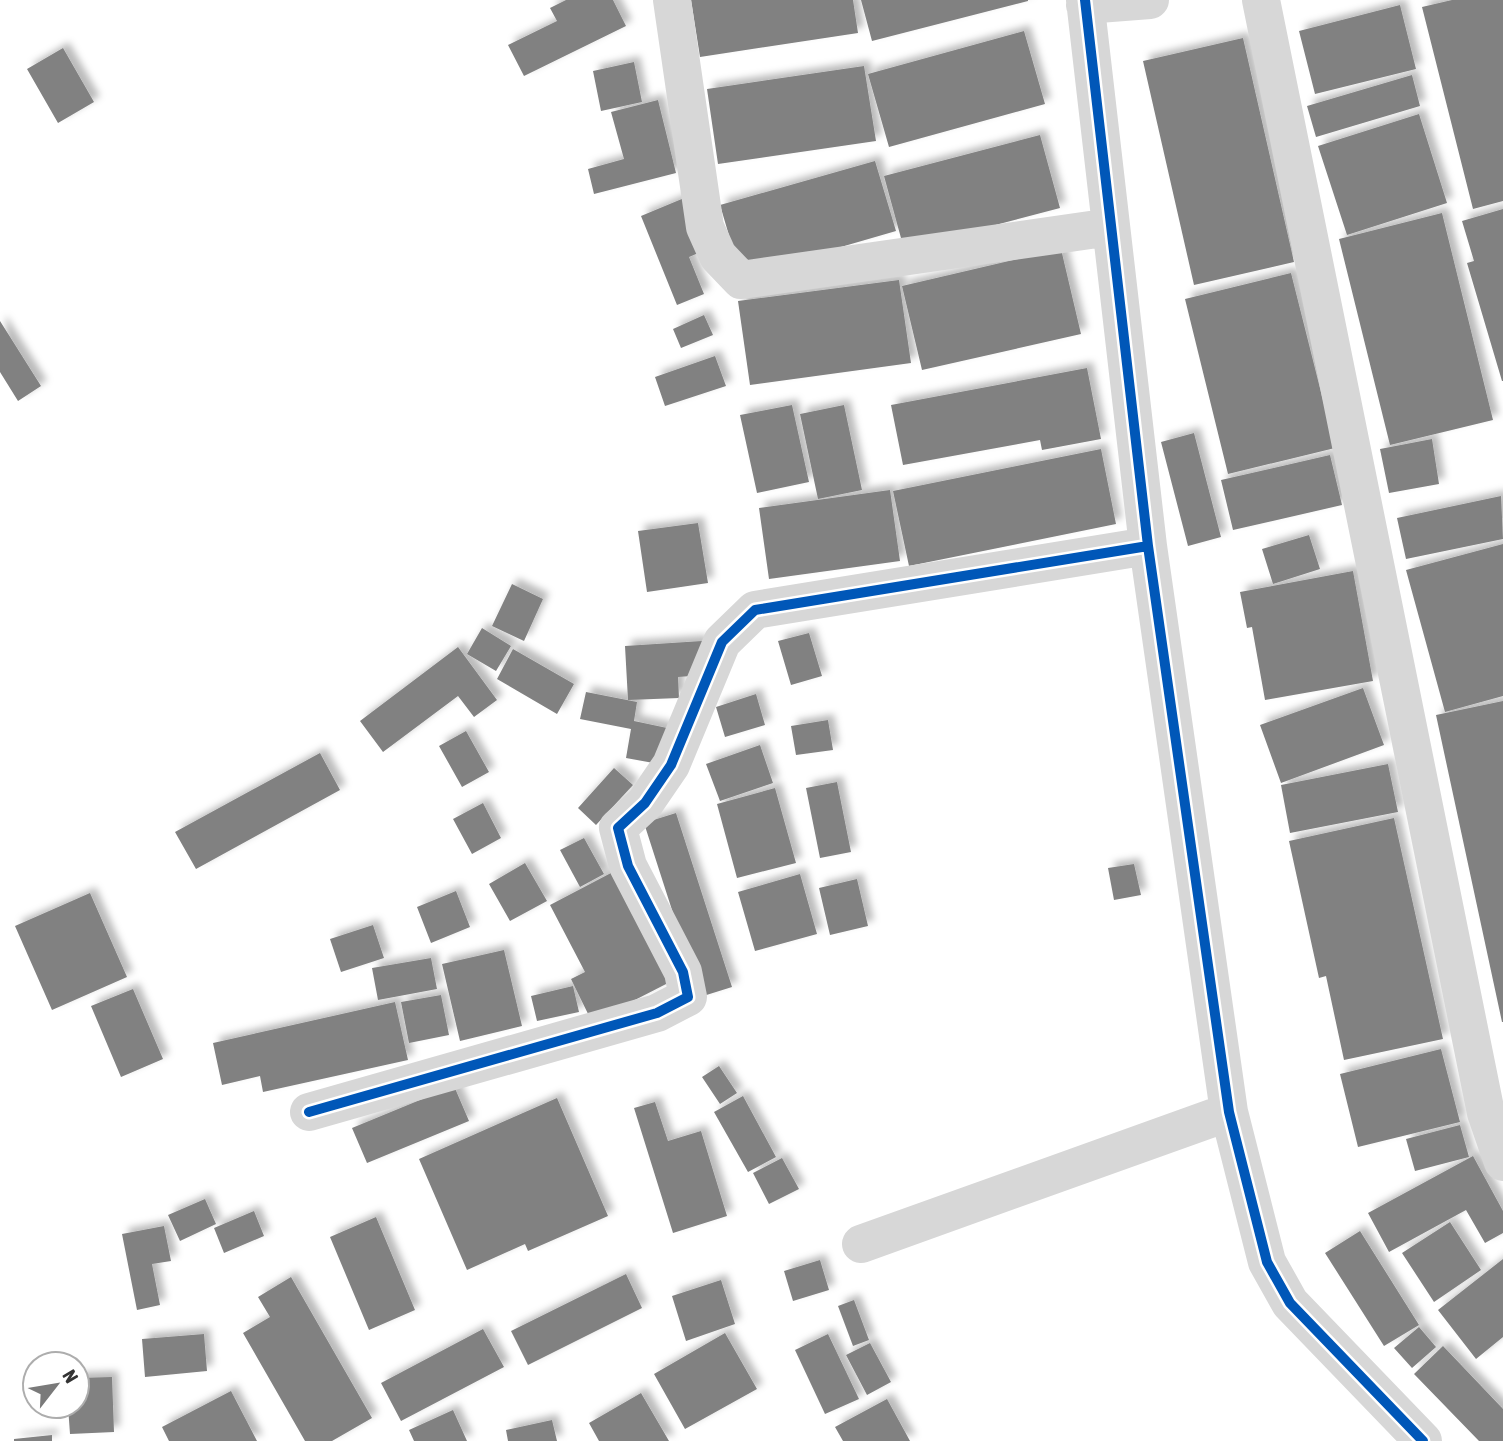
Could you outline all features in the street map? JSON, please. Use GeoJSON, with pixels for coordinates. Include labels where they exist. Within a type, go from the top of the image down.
{"type":"FeatureCollection","features":[{"type":"Feature","properties":{"kind":"street"},"geometry":{"type":"LineString","coordinates":[[672,0],[705,227],[718,256],[741,280],[1111,227]]}},
{"type":"Feature","properties":{"kind":"street"},"geometry":{"type":"LineString","coordinates":[[1150,0],[1085,3],[1148,546],[1229,1112],[1267,1262],[1290,1303],[1423,1441]]}},
{"type":"Feature","properties":{"kind":"street"},"geometry":{"type":"LineString","coordinates":[[1261,0],[1486,1113],[1503,1162]]}},
{"type":"Feature","properties":{"kind":"street"},"geometry":{"type":"LineString","coordinates":[[309,1111],[657,1013],[688,997],[683,972],[628,866],[618,828],[645,803],[671,765],[722,642],[755,610],[1148,546]]}},
{"type":"Feature","properties":{"kind":"street"},"geometry":{"type":"LineString","coordinates":[[861,1244],[1229,1112]]}},
{"type":"Feature","properties":{"kind":"building"},"geometry":{"type":"Polygon","coordinates":[[[566,0],[613,0],[626,26],[524,76],[508,45],[557,21],[550,8],[566,0]]]}},
{"type":"Feature","properties":{"kind":"building"},"geometry":{"type":"Polygon","coordinates":[[[691,0],[853,0],[858,33],[700,57],[691,0]]]}},
{"type":"Feature","properties":{"kind":"building"},"geometry":{"type":"Polygon","coordinates":[[[861,0],[1028,0],[1028,1],[872,41],[861,0]]]}},
{"type":"Feature","properties":{"kind":"building"},"geometry":{"type":"Polygon","coordinates":[[[1452,0],[1503,0],[1503,201],[1473,209],[1422,7],[1452,0]]]}},
{"type":"Feature","properties":{"kind":"building"},"geometry":{"type":"Polygon","coordinates":[[[1400,5],[1416,69],[1315,94],[1299,31],[1400,5]]]}},
{"type":"Feature","properties":{"kind":"building"},"geometry":{"type":"Polygon","coordinates":[[[1024,31],[1045,104],[889,147],[868,74],[1024,31]]]}},
{"type":"Feature","properties":{"kind":"building"},"geometry":{"type":"Polygon","coordinates":[[[1243,38],[1294,262],[1194,285],[1143,61],[1243,38]]]}},
{"type":"Feature","properties":{"kind":"building"},"geometry":{"type":"Polygon","coordinates":[[[63,48],[94,102],[58,123],[27,69],[63,48]]]}},
{"type":"Feature","properties":{"kind":"building"},"geometry":{"type":"Polygon","coordinates":[[[634,62],[642,102],[601,111],[593,71],[634,62]]]}},
{"type":"Feature","properties":{"kind":"building"},"geometry":{"type":"Polygon","coordinates":[[[864,66],[876,141],[718,164],[707,89],[864,66]]]}},
{"type":"Feature","properties":{"kind":"building"},"geometry":{"type":"Polygon","coordinates":[[[1412,75],[1420,106],[1316,137],[1307,106],[1412,75]]]}},
{"type":"Feature","properties":{"kind":"building"},"geometry":{"type":"Polygon","coordinates":[[[658,100],[676,173],[594,194],[588,169],[624,159],[611,112],[658,100]]]}},
{"type":"Feature","properties":{"kind":"building"},"geometry":{"type":"Polygon","coordinates":[[[1419,114],[1447,203],[1347,235],[1318,146],[1419,114]]]}},
{"type":"Feature","properties":{"kind":"building"},"geometry":{"type":"Polygon","coordinates":[[[1040,135],[1060,208],[904,249],[884,176],[1040,135]]]}},
{"type":"Feature","properties":{"kind":"building"},"geometry":{"type":"Polygon","coordinates":[[[875,161],[896,231],[741,276],[720,205],[875,161]]]}},
{"type":"Feature","properties":{"kind":"building"},"geometry":{"type":"Polygon","coordinates":[[[689,196],[710,248],[689,257],[704,294],[677,305],[641,216],[689,196]]]}},
{"type":"Feature","properties":{"kind":"building"},"geometry":{"type":"Polygon","coordinates":[[[1503,209],[1502,381],[1467,263],[1474,261],[1462,221],[1503,209]]]}},
{"type":"Feature","properties":{"kind":"building"},"geometry":{"type":"Polygon","coordinates":[[[1442,213],[1493,420],[1390,445],[1339,239],[1442,213]]]}},
{"type":"Feature","properties":{"kind":"building"},"geometry":{"type":"Polygon","coordinates":[[[1061,249],[1081,334],[922,370],[902,286],[1061,249]]]}},
{"type":"Feature","properties":{"kind":"building"},"geometry":{"type":"Polygon","coordinates":[[[1291,273],[1335,448],[1228,474],[1185,299],[1291,273]]]}},
{"type":"Feature","properties":{"kind":"building"},"geometry":{"type":"Polygon","coordinates":[[[899,280],[911,363],[750,385],[738,301],[899,280]]]}},
{"type":"Feature","properties":{"kind":"building"},"geometry":{"type":"Polygon","coordinates":[[[704,315],[713,335],[681,348],[673,329],[704,315]]]}},
{"type":"Feature","properties":{"kind":"building"},"geometry":{"type":"Polygon","coordinates":[[[0,321],[41,386],[18,401],[0,372],[0,321]]]}},
{"type":"Feature","properties":{"kind":"building"},"geometry":{"type":"Polygon","coordinates":[[[715,356],[726,386],[665,406],[655,377],[715,356]]]}},
{"type":"Feature","properties":{"kind":"building"},"geometry":{"type":"Polygon","coordinates":[[[1087,368],[1101,439],[1042,450],[1040,440],[903,465],[891,405],[1087,368]]]}},
{"type":"Feature","properties":{"kind":"building"},"geometry":{"type":"Polygon","coordinates":[[[792,405],[809,482],[757,493],[740,415],[792,405]]]}},
{"type":"Feature","properties":{"kind":"building"},"geometry":{"type":"Polygon","coordinates":[[[844,405],[862,490],[818,499],[800,414],[844,405]]]}},
{"type":"Feature","properties":{"kind":"building"},"geometry":{"type":"Polygon","coordinates":[[[1194,433],[1221,537],[1188,546],[1161,442],[1194,433]]]}},
{"type":"Feature","properties":{"kind":"building"},"geometry":{"type":"Polygon","coordinates":[[[1432,439],[1439,484],[1389,493],[1380,449],[1432,439]]]}},
{"type":"Feature","properties":{"kind":"building"},"geometry":{"type":"Polygon","coordinates":[[[1101,449],[1116,524],[909,566],[893,491],[1101,449]]]}},
{"type":"Feature","properties":{"kind":"building"},"geometry":{"type":"Polygon","coordinates":[[[1330,455],[1342,505],[1233,530],[1221,480],[1330,455]]]}},
{"type":"Feature","properties":{"kind":"building"},"geometry":{"type":"Polygon","coordinates":[[[890,490],[900,561],[769,579],[759,508],[890,490]]]}},
{"type":"Feature","properties":{"kind":"building"},"geometry":{"type":"Polygon","coordinates":[[[1501,496],[1503,539],[1406,559],[1397,518],[1501,496]]]}},
{"type":"Feature","properties":{"kind":"building"},"geometry":{"type":"Polygon","coordinates":[[[698,523],[708,583],[647,592],[638,531],[698,523]]]}},
{"type":"Feature","properties":{"kind":"building"},"geometry":{"type":"Polygon","coordinates":[[[1309,535],[1320,569],[1273,584],[1262,549],[1309,535]]]}},
{"type":"Feature","properties":{"kind":"building"},"geometry":{"type":"Polygon","coordinates":[[[1503,544],[1503,696],[1445,712],[1406,570],[1503,544]]]}},
{"type":"Feature","properties":{"kind":"building"},"geometry":{"type":"Polygon","coordinates":[[[1353,571],[1373,681],[1265,700],[1252,627],[1247,628],[1240,592],[1353,571]]]}},
{"type":"Feature","properties":{"kind":"building"},"geometry":{"type":"Polygon","coordinates":[[[512,584],[543,599],[524,641],[492,626],[512,584]]]}},
{"type":"Feature","properties":{"kind":"building"},"geometry":{"type":"Polygon","coordinates":[[[482,628],[511,646],[496,671],[467,654],[482,628]]]}},
{"type":"Feature","properties":{"kind":"building"},"geometry":{"type":"Polygon","coordinates":[[[809,633],[822,676],[791,685],[778,641],[809,633]]]}},
{"type":"Feature","properties":{"kind":"building"},"geometry":{"type":"Polygon","coordinates":[[[702,641],[704,675],[678,677],[679,698],[628,700],[625,646],[702,641]]]}},
{"type":"Feature","properties":{"kind":"building"},"geometry":{"type":"Polygon","coordinates":[[[458,647],[497,700],[474,717],[458,696],[383,752],[360,721],[458,647]]]}},
{"type":"Feature","properties":{"kind":"building"},"geometry":{"type":"Polygon","coordinates":[[[513,649],[574,684],[557,714],[497,679],[513,649]]]}},
{"type":"Feature","properties":{"kind":"building"},"geometry":{"type":"Polygon","coordinates":[[[1363,688],[1384,745],[1281,783],[1260,725],[1363,688]]]}},
{"type":"Feature","properties":{"kind":"building"},"geometry":{"type":"Polygon","coordinates":[[[586,692],[637,702],[634,721],[667,728],[659,764],[626,758],[631,729],[580,719],[586,692]]]}},
{"type":"Feature","properties":{"kind":"building"},"geometry":{"type":"Polygon","coordinates":[[[756,694],[765,725],[725,737],[716,707],[756,694]]]}},
{"type":"Feature","properties":{"kind":"building"},"geometry":{"type":"Polygon","coordinates":[[[1503,701],[1503,1022],[1502,1022],[1436,715],[1503,701]]]}},
{"type":"Feature","properties":{"kind":"building"},"geometry":{"type":"Polygon","coordinates":[[[828,720],[833,750],[796,755],[791,726],[828,720]]]}},
{"type":"Feature","properties":{"kind":"building"},"geometry":{"type":"Polygon","coordinates":[[[466,731],[489,772],[462,787],[439,746],[466,731]]]}},
{"type":"Feature","properties":{"kind":"building"},"geometry":{"type":"Polygon","coordinates":[[[760,745],[773,783],[720,801],[706,764],[760,745]]]}},
{"type":"Feature","properties":{"kind":"building"},"geometry":{"type":"Polygon","coordinates":[[[320,753],[340,790],[196,869],[175,832],[320,753]]]}},
{"type":"Feature","properties":{"kind":"building"},"geometry":{"type":"Polygon","coordinates":[[[1388,764],[1398,812],[1290,833],[1281,785],[1388,764]]]}},
{"type":"Feature","properties":{"kind":"building"},"geometry":{"type":"Polygon","coordinates":[[[614,768],[633,785],[596,825],[578,808],[614,768]]]}},
{"type":"Feature","properties":{"kind":"building"},"geometry":{"type":"Polygon","coordinates":[[[837,782],[851,852],[820,858],[806,788],[837,782]]]}},
{"type":"Feature","properties":{"kind":"building"},"geometry":{"type":"Polygon","coordinates":[[[775,788],[796,863],[737,878],[717,804],[775,788]]]}},
{"type":"Feature","properties":{"kind":"building"},"geometry":{"type":"Polygon","coordinates":[[[483,803],[501,838],[472,854],[453,819],[483,803]]]}},
{"type":"Feature","properties":{"kind":"building"},"geometry":{"type":"Polygon","coordinates":[[[676,813],[732,987],[700,997],[644,823],[676,813]]]}},
{"type":"Feature","properties":{"kind":"building"},"geometry":{"type":"Polygon","coordinates":[[[1394,818],[1443,1039],[1344,1060],[1326,976],[1319,978],[1289,841],[1394,818]]]}},
{"type":"Feature","properties":{"kind":"building"},"geometry":{"type":"Polygon","coordinates":[[[584,838],[604,874],[580,887],[560,850],[584,838]]]}},
{"type":"Feature","properties":{"kind":"building"},"geometry":{"type":"Polygon","coordinates":[[[525,863],[547,901],[510,921],[489,884],[525,863]]]}},
{"type":"Feature","properties":{"kind":"building"},"geometry":{"type":"Polygon","coordinates":[[[1134,864],[1141,895],[1114,900],[1108,868],[1134,864]]]}},
{"type":"Feature","properties":{"kind":"building"},"geometry":{"type":"Polygon","coordinates":[[[611,873],[668,983],[592,1022],[571,979],[585,972],[550,905],[611,873]]]}},
{"type":"Feature","properties":{"kind":"building"},"geometry":{"type":"Polygon","coordinates":[[[800,874],[817,934],[755,951],[738,892],[800,874]]]}},
{"type":"Feature","properties":{"kind":"building"},"geometry":{"type":"Polygon","coordinates":[[[857,879],[868,926],[830,935],[819,888],[857,879]]]}},
{"type":"Feature","properties":{"kind":"building"},"geometry":{"type":"Polygon","coordinates":[[[456,891],[470,927],[431,943],[417,907],[456,891]]]}},
{"type":"Feature","properties":{"kind":"building"},"geometry":{"type":"Polygon","coordinates":[[[90,893],[127,977],[52,1010],[15,926],[90,893]]]}},
{"type":"Feature","properties":{"kind":"building"},"geometry":{"type":"Polygon","coordinates":[[[373,925],[384,958],[341,972],[330,939],[373,925]]]}},
{"type":"Feature","properties":{"kind":"building"},"geometry":{"type":"Polygon","coordinates":[[[504,950],[522,1026],[460,1041],[442,964],[504,950]]]}},
{"type":"Feature","properties":{"kind":"building"},"geometry":{"type":"Polygon","coordinates":[[[431,958],[437,989],[378,1000],[372,968],[431,958]]]}},
{"type":"Feature","properties":{"kind":"building"},"geometry":{"type":"Polygon","coordinates":[[[573,986],[579,1012],[537,1021],[531,996],[573,986]]]}},
{"type":"Feature","properties":{"kind":"building"},"geometry":{"type":"Polygon","coordinates":[[[133,989],[163,1059],[121,1077],[91,1006],[133,989]]]}},
{"type":"Feature","properties":{"kind":"building"},"geometry":{"type":"Polygon","coordinates":[[[441,995],[449,1035],[409,1043],[401,1002],[441,995]]]}},
{"type":"Feature","properties":{"kind":"building"},"geometry":{"type":"Polygon","coordinates":[[[395,1002],[408,1060],[263,1092],[260,1076],[222,1085],[213,1043],[395,1002]]]}},
{"type":"Feature","properties":{"kind":"building"},"geometry":{"type":"Polygon","coordinates":[[[1441,1049],[1460,1122],[1358,1147],[1340,1074],[1441,1049]]]}},
{"type":"Feature","properties":{"kind":"building"},"geometry":{"type":"Polygon","coordinates":[[[719,1066],[737,1093],[720,1104],[702,1077],[719,1066]]]}},
{"type":"Feature","properties":{"kind":"building"},"geometry":{"type":"Polygon","coordinates":[[[454,1086],[469,1121],[367,1163],[352,1128],[454,1086]]]}},
{"type":"Feature","properties":{"kind":"building"},"geometry":{"type":"Polygon","coordinates":[[[743,1096],[776,1157],[748,1172],[714,1112],[743,1096]]]}},
{"type":"Feature","properties":{"kind":"building"},"geometry":{"type":"Polygon","coordinates":[[[557,1098],[608,1216],[528,1251],[525,1244],[467,1270],[419,1159],[557,1098]]]}},
{"type":"Feature","properties":{"kind":"building"},"geometry":{"type":"Polygon","coordinates":[[[655,1102],[668,1141],[701,1131],[727,1216],[673,1233],[634,1108],[655,1102]]]}},
{"type":"Feature","properties":{"kind":"building"},"geometry":{"type":"Polygon","coordinates":[[[1460,1125],[1469,1157],[1415,1171],[1406,1139],[1460,1125]]]}},
{"type":"Feature","properties":{"kind":"building"},"geometry":{"type":"Polygon","coordinates":[[[1473,1156],[1503,1211],[1503,1233],[1485,1243],[1466,1210],[1389,1252],[1368,1213],[1473,1156]]]}},
{"type":"Feature","properties":{"kind":"building"},"geometry":{"type":"Polygon","coordinates":[[[782,1158],[799,1189],[769,1204],[753,1173],[782,1158]]]}},
{"type":"Feature","properties":{"kind":"building"},"geometry":{"type":"Polygon","coordinates":[[[205,1199],[216,1224],[180,1241],[168,1215],[205,1199]]]}},
{"type":"Feature","properties":{"kind":"building"},"geometry":{"type":"Polygon","coordinates":[[[254,1211],[264,1236],[224,1253],[214,1228],[254,1211]]]}},
{"type":"Feature","properties":{"kind":"building"},"geometry":{"type":"Polygon","coordinates":[[[376,1217],[415,1310],[369,1330],[330,1237],[376,1217]]]}},
{"type":"Feature","properties":{"kind":"building"},"geometry":{"type":"Polygon","coordinates":[[[1450,1222],[1481,1270],[1434,1302],[1402,1253],[1450,1222]]]}},
{"type":"Feature","properties":{"kind":"building"},"geometry":{"type":"Polygon","coordinates":[[[164,1226],[171,1261],[152,1264],[160,1305],[137,1310],[122,1234],[164,1226]]]}},
{"type":"Feature","properties":{"kind":"building"},"geometry":{"type":"Polygon","coordinates":[[[1360,1231],[1419,1325],[1384,1346],[1325,1253],[1360,1231]]]}},
{"type":"Feature","properties":{"kind":"building"},"geometry":{"type":"Polygon","coordinates":[[[1503,1259],[1503,1337],[1476,1359],[1438,1310],[1503,1259]]]}},
{"type":"Feature","properties":{"kind":"building"},"geometry":{"type":"Polygon","coordinates":[[[820,1260],[829,1290],[793,1301],[784,1271],[820,1260]]]}},
{"type":"Feature","properties":{"kind":"building"},"geometry":{"type":"Polygon","coordinates":[[[626,1274],[642,1308],[528,1365],[511,1331],[626,1274]]]}},
{"type":"Feature","properties":{"kind":"building"},"geometry":{"type":"Polygon","coordinates":[[[291,1277],[372,1418],[332,1441],[305,1441],[243,1333],[270,1317],[258,1297],[291,1277]]]}},
{"type":"Feature","properties":{"kind":"building"},"geometry":{"type":"Polygon","coordinates":[[[721,1280],[735,1324],[686,1341],[672,1296],[721,1280]]]}},
{"type":"Feature","properties":{"kind":"building"},"geometry":{"type":"Polygon","coordinates":[[[854,1300],[869,1340],[853,1346],[838,1306],[854,1300]]]}},
{"type":"Feature","properties":{"kind":"building"},"geometry":{"type":"Polygon","coordinates":[[[1419,1327],[1436,1347],[1412,1368],[1394,1348],[1419,1327]]]}},
{"type":"Feature","properties":{"kind":"building"},"geometry":{"type":"Polygon","coordinates":[[[483,1329],[504,1367],[401,1421],[381,1383],[483,1329]]]}},
{"type":"Feature","properties":{"kind":"building"},"geometry":{"type":"Polygon","coordinates":[[[725,1333],[757,1389],[685,1429],[654,1374],[725,1333]]]}},
{"type":"Feature","properties":{"kind":"building"},"geometry":{"type":"Polygon","coordinates":[[[204,1334],[207,1371],[145,1377],[142,1339],[204,1334]]]}},
{"type":"Feature","properties":{"kind":"building"},"geometry":{"type":"Polygon","coordinates":[[[828,1334],[859,1399],[825,1414],[795,1350],[828,1334]]]}},
{"type":"Feature","properties":{"kind":"building"},"geometry":{"type":"Polygon","coordinates":[[[870,1343],[891,1382],[867,1395],[846,1355],[870,1343]]]}},
{"type":"Feature","properties":{"kind":"building"},"geometry":{"type":"Polygon","coordinates":[[[1443,1346],[1503,1409],[1503,1441],[1479,1441],[1414,1374],[1443,1346]]]}},
{"type":"Feature","properties":{"kind":"building"},"geometry":{"type":"Polygon","coordinates":[[[112,1377],[114,1432],[70,1434],[69,1420],[91,1420],[91,1378],[112,1377]]]}},
{"type":"Feature","properties":{"kind":"building"},"geometry":{"type":"Polygon","coordinates":[[[231,1391],[257,1441],[169,1441],[162,1427],[231,1391]]]}},
{"type":"Feature","properties":{"kind":"building"},"geometry":{"type":"Polygon","coordinates":[[[641,1393],[669,1441],[599,1441],[589,1423],[641,1393]]]}},
{"type":"Feature","properties":{"kind":"building"},"geometry":{"type":"Polygon","coordinates":[[[887,1399],[910,1441],[843,1441],[835,1427],[887,1399]]]}},
{"type":"Feature","properties":{"kind":"building"},"geometry":{"type":"Polygon","coordinates":[[[453,1410],[467,1441],[414,1441],[409,1430],[453,1410]]]}},
{"type":"Feature","properties":{"kind":"building"},"geometry":{"type":"Polygon","coordinates":[[[552,1420],[557,1441],[508,1441],[506,1430],[552,1420]]]}},
{"type":"Feature","properties":{"kind":"building"},"geometry":{"type":"Polygon","coordinates":[[[52,1435],[52,1441],[14,1441],[14,1439],[52,1435]]]}},
{"type":"Feature","properties":{"kind":"cycle path"},"geometry":{"type":"LineString","coordinates":[[1085,0],[1148,546],[1229,1112],[1267,1262],[1290,1303],[1423,1441]]}},
{"type":"Feature","properties":{"kind":"cycle path"},"geometry":{"type":"LineString","coordinates":[[309,1112],[657,1013],[688,997],[683,972],[628,866],[618,828],[645,803],[671,765],[722,642],[755,610],[1148,546]]}}]}
